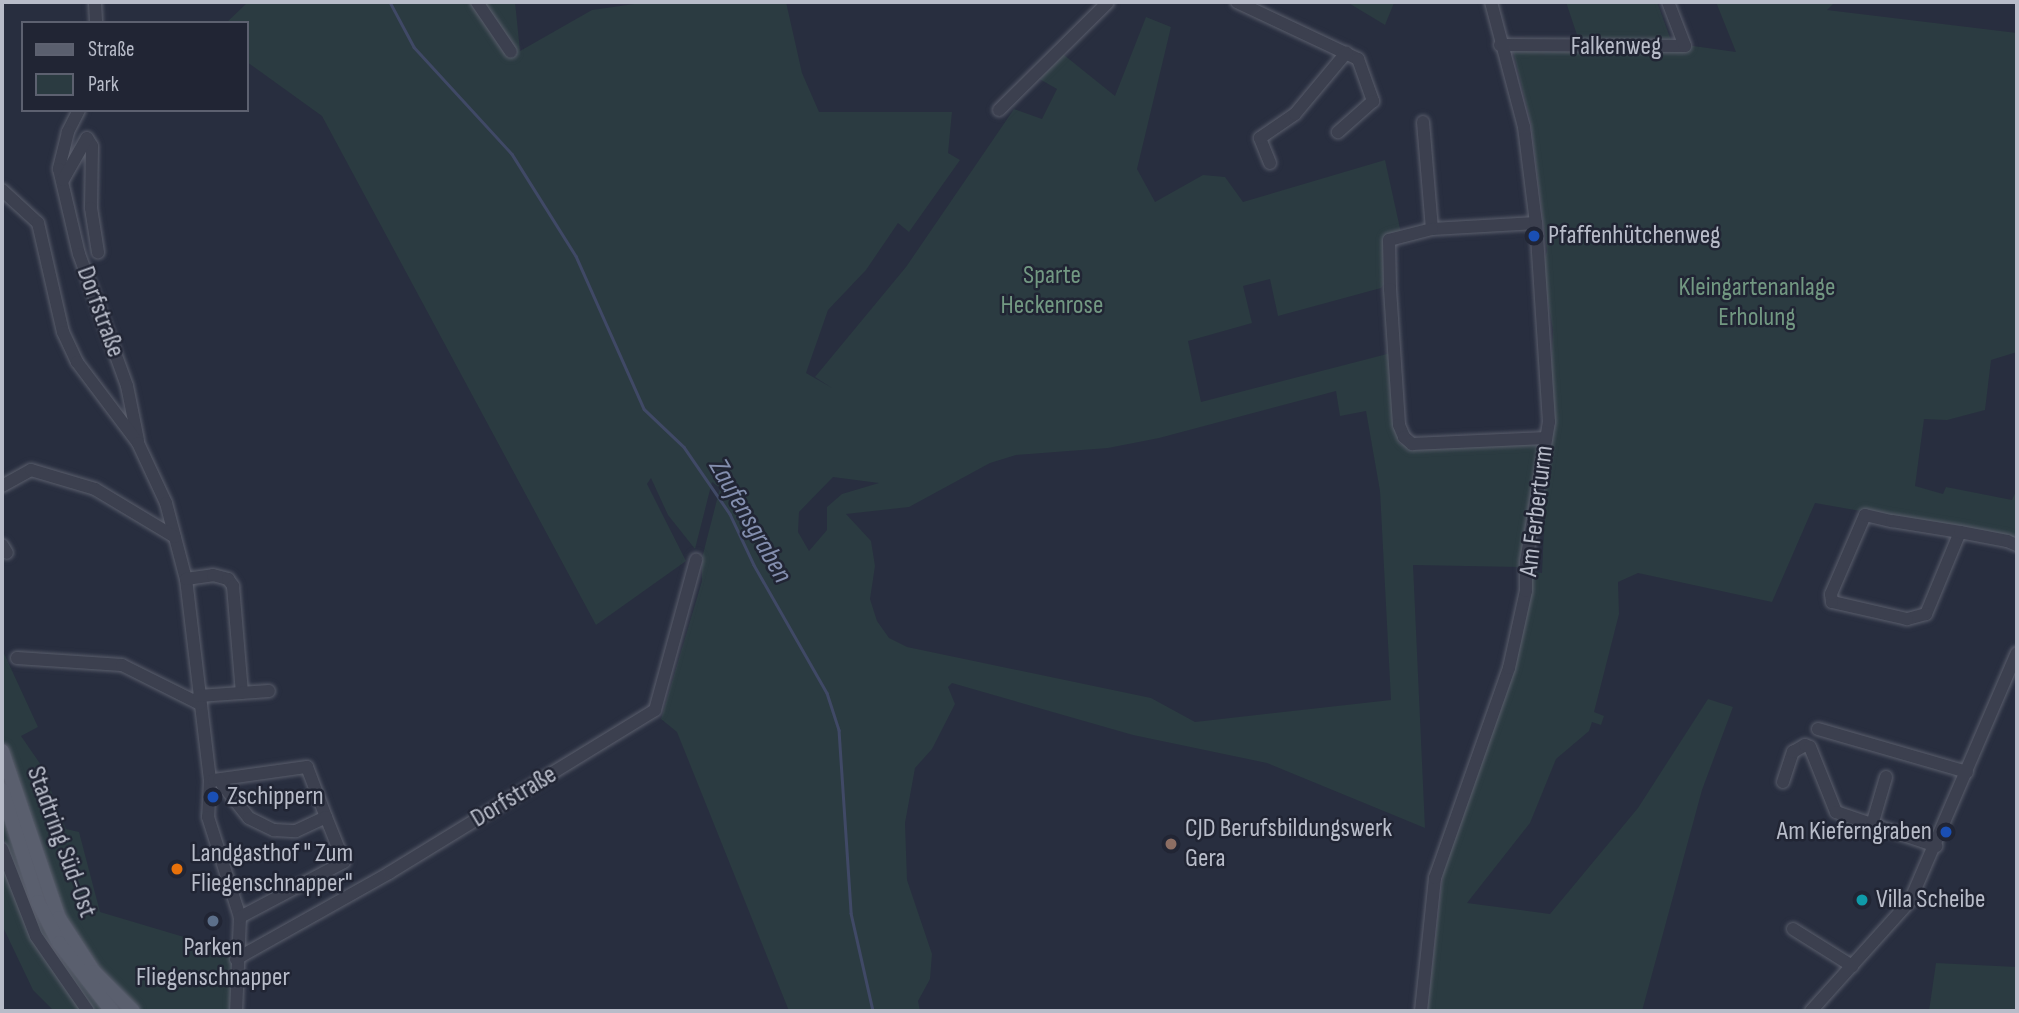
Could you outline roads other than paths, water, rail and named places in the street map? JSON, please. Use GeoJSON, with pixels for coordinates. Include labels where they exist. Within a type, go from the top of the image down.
{"type":"FeatureCollection","features":[{"type":"Feature","properties":{"kind":"main road","name":"Stadtring Süd-Ost"},"geometry":{"type":"LineString","coordinates":[[2,751],[59,918],[94,972],[133,1011]]}},
{"type":"Feature","properties":{"kind":"main road","name":"Stadtring Süd-Ost"},"geometry":{"type":"LineString","coordinates":[[2,790],[38,902],[59,943],[113,1011]]}},
{"type":"Feature","properties":{"kind":"street"},"geometry":{"type":"LineString","coordinates":[[95,2],[96,21]]}},
{"type":"Feature","properties":{"kind":"street"},"geometry":{"type":"LineString","coordinates":[[477,2],[511,52]]}},
{"type":"Feature","properties":{"kind":"street"},"geometry":{"type":"LineString","coordinates":[[999,110],[1108,2]]}},
{"type":"Feature","properties":{"kind":"street"},"geometry":{"type":"LineString","coordinates":[[1237,2],[1358,59],[1373,101],[1338,132]]}},
{"type":"Feature","properties":{"kind":"street","name":"Am Ferberturm"},"geometry":{"type":"LineString","coordinates":[[1421,1011],[1435,878],[1509,668],[1527,591],[1526,562],[1546,438],[1548,398],[1536,223],[1524,127],[1490,2]]}},
{"type":"Feature","properties":{"kind":"street","name":"Falkenweg"},"geometry":{"type":"LineString","coordinates":[[1500,45],[1685,46],[1668,2]]}},
{"type":"Feature","properties":{"kind":"street"},"geometry":{"type":"LineString","coordinates":[[1270,163],[1261,138],[1295,114],[1346,53]]}},
{"type":"Feature","properties":{"kind":"street","name":"Dorfstraße"},"geometry":{"type":"LineString","coordinates":[[78,112],[68,132],[59,169],[79,254],[127,386],[138,443]]}},
{"type":"Feature","properties":{"kind":"street"},"geometry":{"type":"LineString","coordinates":[[1423,122],[1432,229]]}},
{"type":"Feature","properties":{"kind":"street","name":"Dorfstraße"},"geometry":{"type":"LineString","coordinates":[[63,180],[88,138],[98,252]]}},
{"type":"Feature","properties":{"kind":"street","name":"Dorfstraße"},"geometry":{"type":"LineString","coordinates":[[2,190],[38,223],[63,332],[77,362],[138,443],[166,503],[186,579],[200,700],[214,780],[210,826],[240,917],[236,959],[236,1011]]}},
{"type":"Feature","properties":{"kind":"street"},"geometry":{"type":"LineString","coordinates":[[1536,223],[1432,229],[1389,240],[1390,289],[1399,425],[1404,438],[1412,444],[1546,438]]}},
{"type":"Feature","properties":{"kind":"street"},"geometry":{"type":"LineString","coordinates":[[2,486],[32,471],[94,489],[175,537]]}},
{"type":"Feature","properties":{"kind":"street"},"geometry":{"type":"LineString","coordinates":[[1960,532],[1926,614],[1907,619],[1832,602],[1831,594],[1865,515],[1960,532],[2017,545]]}},
{"type":"Feature","properties":{"kind":"street","name":"Dorfstraße"},"geometry":{"type":"LineString","coordinates":[[236,959],[389,873],[655,710],[696,560]]}},
{"type":"Feature","properties":{"kind":"street"},"geometry":{"type":"LineString","coordinates":[[186,579],[213,575],[233,586],[242,693]]}},
{"type":"Feature","properties":{"kind":"street"},"geometry":{"type":"LineString","coordinates":[[1811,1011],[1910,901],[2017,653]]}},
{"type":"Feature","properties":{"kind":"street"},"geometry":{"type":"LineString","coordinates":[[17,658],[122,665],[200,700],[269,691]]}},
{"type":"Feature","properties":{"kind":"street"},"geometry":{"type":"LineString","coordinates":[[1818,729],[1967,772]]}},
{"type":"Feature","properties":{"kind":"street"},"geometry":{"type":"LineString","coordinates":[[1783,782],[1793,752],[1805,745],[1810,747],[1836,812],[1936,846]]}},
{"type":"Feature","properties":{"kind":"street"},"geometry":{"type":"LineString","coordinates":[[214,780],[307,767],[344,862],[240,917]]}},
{"type":"Feature","properties":{"kind":"street"},"geometry":{"type":"LineString","coordinates":[[1872,825],[1886,777]]}},
{"type":"Feature","properties":{"kind":"street"},"geometry":{"type":"LineString","coordinates":[[214,780],[249,818],[274,830],[296,831],[326,817]]}},
{"type":"Feature","properties":{"kind":"street"},"geometry":{"type":"LineString","coordinates":[[2,849],[36,936],[88,1011]]}},
{"type":"Feature","properties":{"kind":"street"},"geometry":{"type":"LineString","coordinates":[[1793,929],[1852,966]]}},
{"type":"Feature","properties":{"kind":"waterway","name":"Zaufensgraben"},"geometry":{"type":"LineString","coordinates":[[390,2],[414,47],[512,154],[576,256],[644,409],[684,447],[730,514],[754,565],[827,693],[839,730],[851,913],[873,1011]]}},
{"type":"Feature","properties":{"kind":"place","name":"Pfaffenhütchenweg"},"geometry":{"type":"Point","coordinates":[1534,236]}},
{"type":"Feature","properties":{"kind":"place","name":"Zschippern"},"geometry":{"type":"Point","coordinates":[213,797]}},
{"type":"Feature","properties":{"kind":"place","name":"Am Kieferngraben"},"geometry":{"type":"Point","coordinates":[1946,832]}},
{"type":"Feature","properties":{"kind":"place","name":"CJD Berufsbildungswerk Gera"},"geometry":{"type":"Point","coordinates":[1171,844]}},
{"type":"Feature","properties":{"kind":"place","name":"Landgasthof \" Zum Fliegenschnapper\""},"geometry":{"type":"Point","coordinates":[177,869]}},
{"type":"Feature","properties":{"kind":"place","name":"Villa Scheibe"},"geometry":{"type":"Point","coordinates":[1862,900]}},
{"type":"Feature","properties":{"kind":"place","name":"Parken Fliegenschnapper"},"geometry":{"type":"Point","coordinates":[213,921]}},
{"type":"Feature","properties":{"kind":"park label","name":"Sparte Heckenrose"},"geometry":{"type":"Point","coordinates":[1052,291]}},
{"type":"Feature","properties":{"kind":"park label","name":"Kleingartenanlage Erholung"},"geometry":{"type":"Point","coordinates":[1757,303]}}]}
